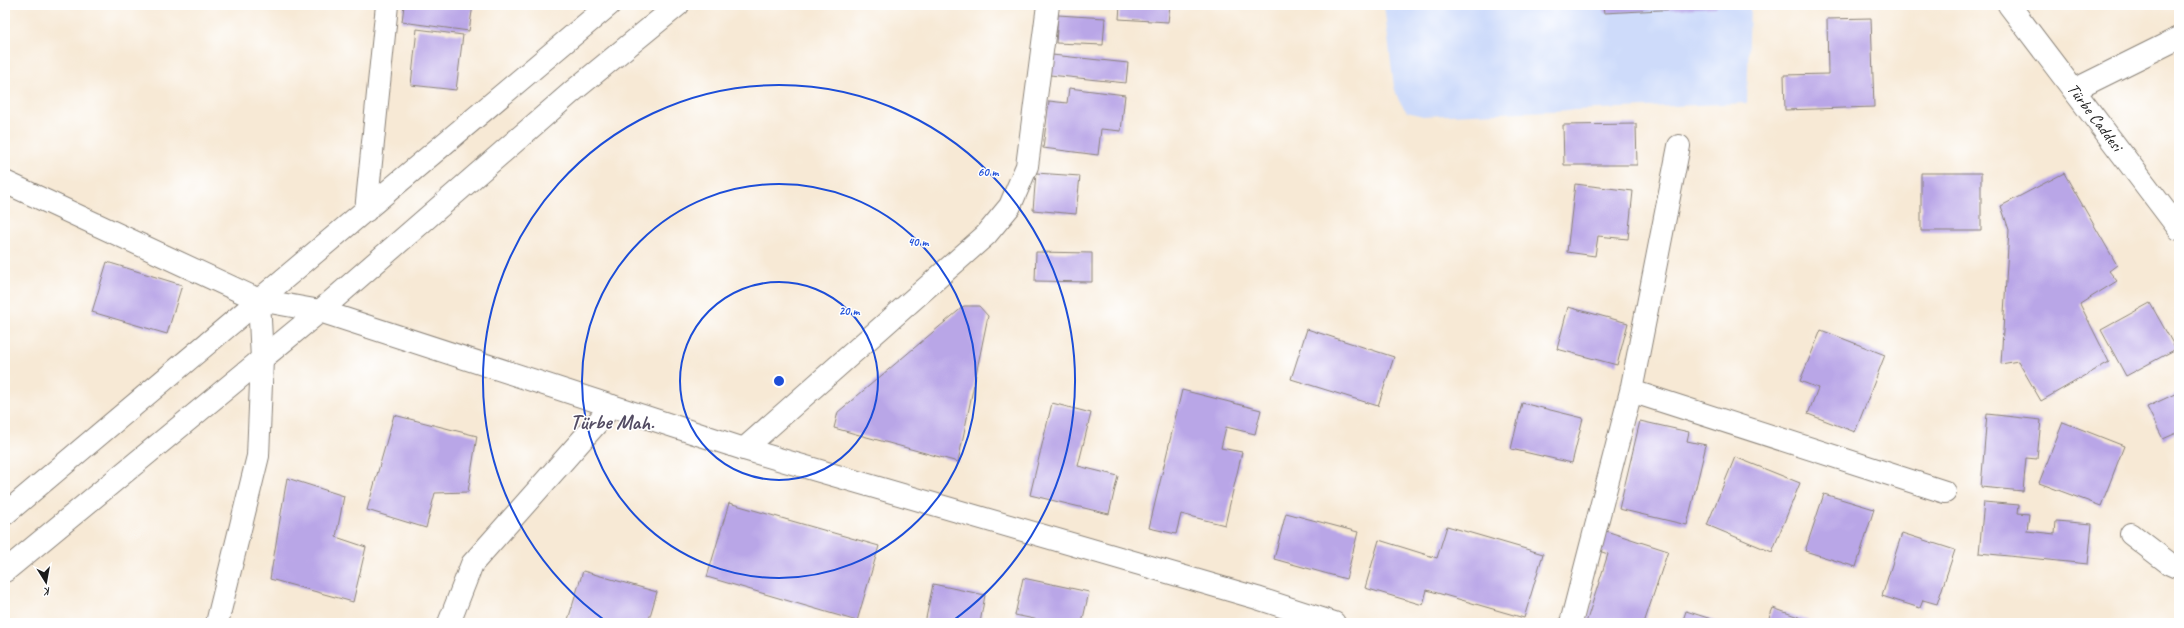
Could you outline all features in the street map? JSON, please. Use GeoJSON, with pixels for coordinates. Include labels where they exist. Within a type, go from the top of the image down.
{"type":"FeatureCollection","features":[{"type":"Feature","properties":{"kind":"street"},"geometry":{"type":"LineString","coordinates":[[366,210],[387,5]]}},
{"type":"Feature","properties":{"kind":"street"},"geometry":{"type":"LineString","coordinates":[[5,514],[609,5]]}},
{"type":"Feature","properties":{"kind":"street"},"geometry":{"type":"LineString","coordinates":[[5,571],[320,311],[573,91],[678,5]]}},
{"type":"Feature","properties":{"kind":"street"},"geometry":{"type":"LineString","coordinates":[[744,450],[986,235],[1010,206],[1027,166],[1048,5]]}},
{"type":"Feature","properties":{"kind":"street","name":"Türbe Caddesi"},"geometry":{"type":"LineString","coordinates":[[2009,5],[2179,229]]}},
{"type":"Feature","properties":{"kind":"street"},"geometry":{"type":"LineString","coordinates":[[2074,90],[2179,38]]}},
{"type":"Feature","properties":{"kind":"street"},"geometry":{"type":"LineString","coordinates":[[1571,623],[1631,391],[1679,146]]}},
{"type":"Feature","properties":{"kind":"street"},"geometry":{"type":"LineString","coordinates":[[5,182],[259,300],[320,311],[744,450],[1257,598],[1334,623]]}},
{"type":"Feature","properties":{"kind":"street"},"geometry":{"type":"LineString","coordinates":[[217,623],[258,456],[262,359],[259,300]]}},
{"type":"Feature","properties":{"kind":"street"},"geometry":{"type":"LineString","coordinates":[[1631,391],[1945,492]]}},
{"type":"Feature","properties":{"kind":"street"},"geometry":{"type":"LineString","coordinates":[[449,623],[472,564],[612,406]]}},
{"type":"Feature","properties":{"kind":"street"},"geometry":{"type":"LineString","coordinates":[[2131,534],[2170,564],[2179,568]]}},
{"type":"Feature","properties":{"kind":"shaded area"},"geometry":{"type":"Polygon","coordinates":[[[1384,5],[1750,5],[1747,103],[1423,116],[1407,112],[1399,101],[1394,87],[1384,5]]]}},
{"type":"Feature","properties":{"kind":"building"},"geometry":{"type":"Polygon","coordinates":[[[404,5],[473,5],[469,31],[402,22],[404,5]]]}},
{"type":"Feature","properties":{"kind":"building"},"geometry":{"type":"Polygon","coordinates":[[[1120,5],[1170,5],[1168,22],[1119,19],[1120,5]]]}},
{"type":"Feature","properties":{"kind":"building"},"geometry":{"type":"Polygon","coordinates":[[[1603,5],[1717,5],[1717,7],[1604,13],[1603,5]]]}},
{"type":"Feature","properties":{"kind":"building"},"geometry":{"type":"Polygon","coordinates":[[[1058,15],[1105,18],[1103,45],[1056,43],[1058,15]]]}},
{"type":"Feature","properties":{"kind":"building"},"geometry":{"type":"Polygon","coordinates":[[[1871,18],[1874,107],[1785,110],[1784,75],[1828,74],[1827,19],[1871,18]]]}},
{"type":"Feature","properties":{"kind":"building"},"geometry":{"type":"Polygon","coordinates":[[[417,29],[463,35],[456,90],[411,85],[417,29]]]}},
{"type":"Feature","properties":{"kind":"building"},"geometry":{"type":"Polygon","coordinates":[[[1052,55],[1128,63],[1126,83],[1050,75],[1052,55]]]}},
{"type":"Feature","properties":{"kind":"building"},"geometry":{"type":"Polygon","coordinates":[[[1069,88],[1125,95],[1121,131],[1101,129],[1098,155],[1043,148],[1049,101],[1067,103],[1069,88]]]}},
{"type":"Feature","properties":{"kind":"building"},"geometry":{"type":"Polygon","coordinates":[[[1636,124],[1637,165],[1564,165],[1563,125],[1636,124]]]}},
{"type":"Feature","properties":{"kind":"building"},"geometry":{"type":"Polygon","coordinates":[[[1036,173],[1080,176],[1076,214],[1033,210],[1036,173]]]}},
{"type":"Feature","properties":{"kind":"building"},"geometry":{"type":"Polygon","coordinates":[[[1921,173],[1981,173],[1981,231],[1921,231],[1921,173]]]}},
{"type":"Feature","properties":{"kind":"building"},"geometry":{"type":"Polygon","coordinates":[[[2064,173],[2117,265],[2109,271],[2117,281],[2080,304],[2109,362],[2041,401],[2018,361],[2001,364],[2009,230],[2001,206],[2064,173]]]}},
{"type":"Feature","properties":{"kind":"building"},"geometry":{"type":"Polygon","coordinates":[[[1575,184],[1633,191],[1628,239],[1598,236],[1595,256],[1567,252],[1575,184]]]}},
{"type":"Feature","properties":{"kind":"building"},"geometry":{"type":"Polygon","coordinates":[[[1036,252],[1092,253],[1092,282],[1035,281],[1036,252]]]}},
{"type":"Feature","properties":{"kind":"building"},"geometry":{"type":"Polygon","coordinates":[[[107,262],[182,285],[167,334],[92,312],[107,262]]]}},
{"type":"Feature","properties":{"kind":"building"},"geometry":{"type":"Polygon","coordinates":[[[2150,303],[2176,349],[2126,376],[2101,330],[2150,303]]]}},
{"type":"Feature","properties":{"kind":"building"},"geometry":{"type":"Polygon","coordinates":[[[964,306],[979,306],[988,316],[958,462],[834,428],[838,412],[964,306]]]}},
{"type":"Feature","properties":{"kind":"building"},"geometry":{"type":"Polygon","coordinates":[[[1568,307],[1628,323],[1617,365],[1557,349],[1568,307]]]}},
{"type":"Feature","properties":{"kind":"building"},"geometry":{"type":"Polygon","coordinates":[[[1307,329],[1394,357],[1378,406],[1291,379],[1307,329]]]}},
{"type":"Feature","properties":{"kind":"building"},"geometry":{"type":"Polygon","coordinates":[[[1821,330],[1885,355],[1855,432],[1808,414],[1818,388],[1800,381],[1821,330]]]}},
{"type":"Feature","properties":{"kind":"building"},"geometry":{"type":"Polygon","coordinates":[[[1182,390],[1261,410],[1255,434],[1226,427],[1221,448],[1242,452],[1225,525],[1181,514],[1176,534],[1149,528],[1182,390]]]}},
{"type":"Feature","properties":{"kind":"building"},"geometry":{"type":"Polygon","coordinates":[[[2179,392],[2179,432],[2163,439],[2147,407],[2179,392]]]}},
{"type":"Feature","properties":{"kind":"building"},"geometry":{"type":"Polygon","coordinates":[[[1052,403],[1091,413],[1078,466],[1118,476],[1109,514],[1030,495],[1052,403]]]}},
{"type":"Feature","properties":{"kind":"building"},"geometry":{"type":"Polygon","coordinates":[[[1522,403],[1583,418],[1572,463],[1511,449],[1522,403]]]}},
{"type":"Feature","properties":{"kind":"building"},"geometry":{"type":"Polygon","coordinates":[[[1987,414],[2041,420],[2037,459],[2026,458],[2023,491],[1981,487],[1987,414]]]}},
{"type":"Feature","properties":{"kind":"building"},"geometry":{"type":"Polygon","coordinates":[[[394,415],[477,436],[468,492],[435,493],[426,528],[367,510],[394,415]]]}},
{"type":"Feature","properties":{"kind":"building"},"geometry":{"type":"Polygon","coordinates":[[[1640,421],[1689,432],[1687,441],[1706,445],[1687,525],[1619,509],[1640,421]]]}},
{"type":"Feature","properties":{"kind":"building"},"geometry":{"type":"Polygon","coordinates":[[[2063,422],[2124,446],[2101,506],[2039,483],[2063,422]]]}},
{"type":"Feature","properties":{"kind":"building"},"geometry":{"type":"Polygon","coordinates":[[[1735,457],[1800,483],[1772,552],[1707,525],[1735,457]]]}},
{"type":"Feature","properties":{"kind":"building"},"geometry":{"type":"Polygon","coordinates":[[[287,478],[344,496],[336,537],[366,547],[353,602],[270,579],[287,478]]]}},
{"type":"Feature","properties":{"kind":"building"},"geometry":{"type":"Polygon","coordinates":[[[1824,494],[1874,509],[1856,567],[1805,551],[1824,494]]]}},
{"type":"Feature","properties":{"kind":"building"},"geometry":{"type":"Polygon","coordinates":[[[1984,502],[2019,505],[2018,513],[2029,514],[2027,531],[2055,534],[2056,521],[2092,524],[2088,564],[1979,553],[1984,502]]]}},
{"type":"Feature","properties":{"kind":"building"},"geometry":{"type":"Polygon","coordinates":[[[729,503],[879,546],[857,621],[707,577],[729,503]]]}},
{"type":"Feature","properties":{"kind":"building"},"geometry":{"type":"Polygon","coordinates":[[[1286,513],[1358,532],[1346,579],[1274,559],[1286,513]]]}},
{"type":"Feature","properties":{"kind":"building"},"geometry":{"type":"Polygon","coordinates":[[[1447,526],[1543,554],[1524,618],[1427,590],[1423,605],[1365,588],[1379,540],[1437,558],[1447,526]]]}},
{"type":"Feature","properties":{"kind":"building"},"geometry":{"type":"Polygon","coordinates":[[[1606,531],[1668,551],[1644,623],[1586,623],[1608,554],[1599,551],[1606,531]]]}},
{"type":"Feature","properties":{"kind":"building"},"geometry":{"type":"Polygon","coordinates":[[[1902,533],[1955,550],[1937,604],[1923,600],[1920,608],[1882,596],[1902,533]]]}},
{"type":"Feature","properties":{"kind":"building"},"geometry":{"type":"Polygon","coordinates":[[[583,571],[657,592],[648,623],[567,623],[583,571]]]}},
{"type":"Feature","properties":{"kind":"building"},"geometry":{"type":"Polygon","coordinates":[[[1023,578],[1089,592],[1082,623],[1053,623],[1015,615],[1023,578]]]}},
{"type":"Feature","properties":{"kind":"building"},"geometry":{"type":"Polygon","coordinates":[[[933,584],[985,595],[980,623],[925,623],[933,584]]]}},
{"type":"Feature","properties":{"kind":"building"},"geometry":{"type":"Polygon","coordinates":[[[1773,608],[1815,623],[1767,623],[1773,608]]]}},
{"type":"Feature","properties":{"kind":"building"},"geometry":{"type":"Polygon","coordinates":[[[1686,611],[1724,623],[1682,623],[1686,611]]]}},
{"type":"Feature","properties":{"kind":"district","name":"Türbe Mah."},"geometry":{"type":"Point","coordinates":[612,422]}}]}
